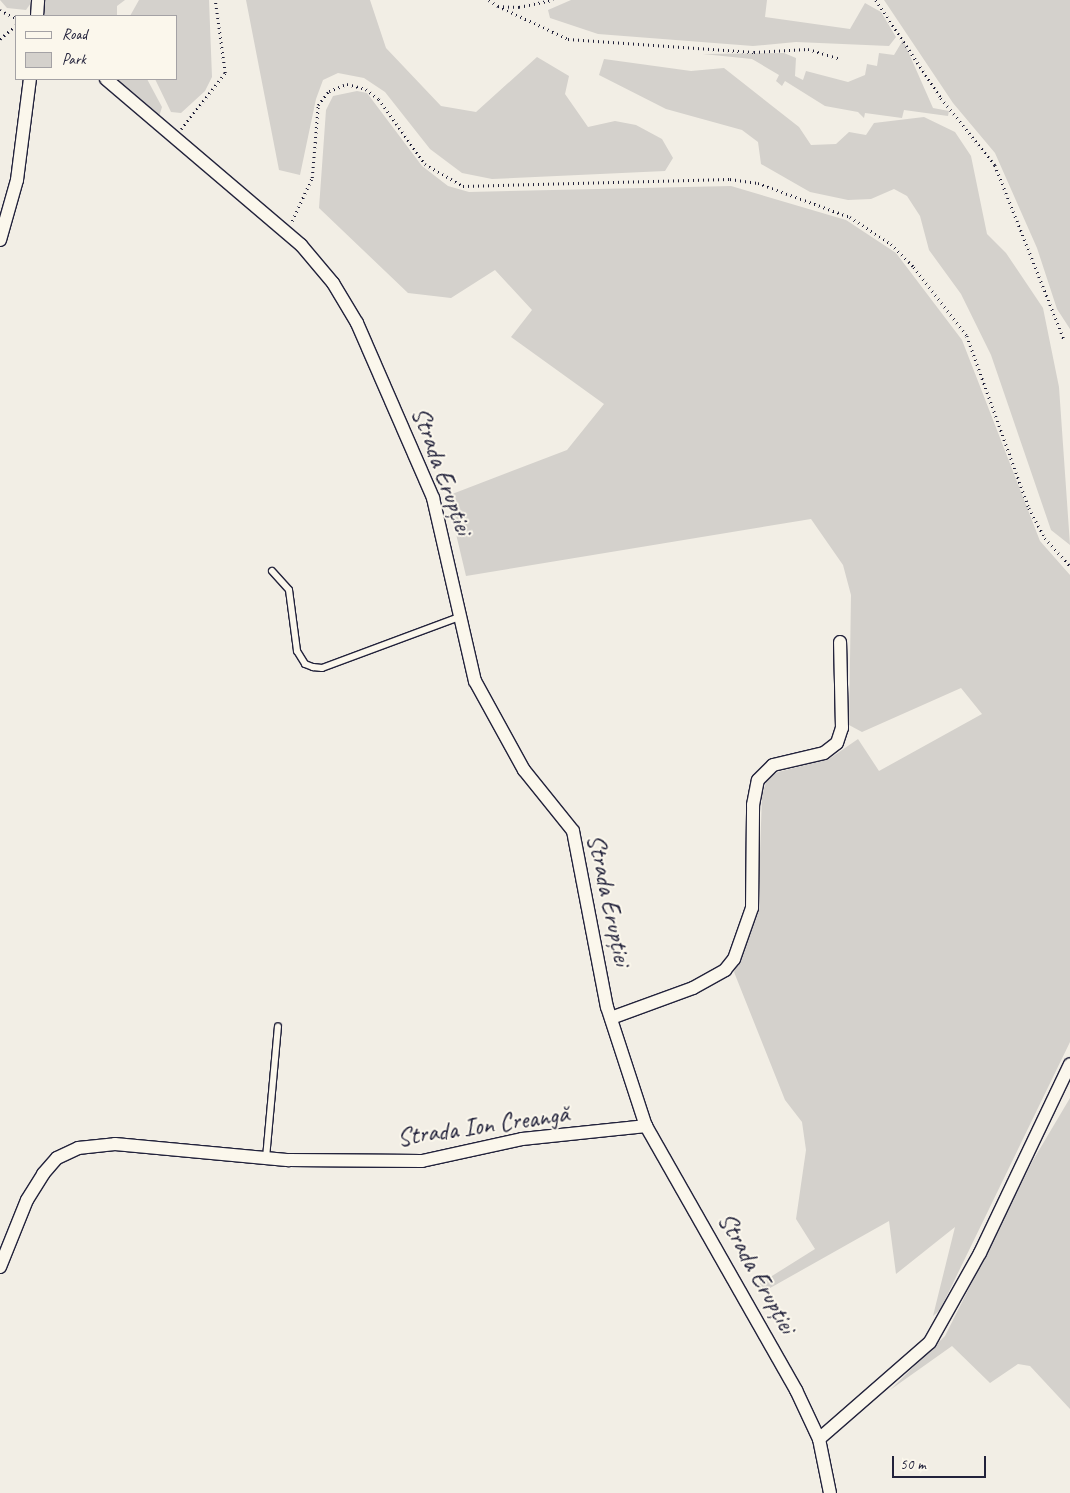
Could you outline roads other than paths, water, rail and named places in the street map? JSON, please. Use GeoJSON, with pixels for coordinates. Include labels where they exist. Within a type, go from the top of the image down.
{"type":"FeatureCollection","features":[{"type":"Feature","properties":{"kind":"street"},"geometry":{"type":"LineString","coordinates":[[37,15],[38,0]]}},
{"type":"Feature","properties":{"kind":"street"},"geometry":{"type":"LineString","coordinates":[[0,240],[17,180],[30,80]]}},
{"type":"Feature","properties":{"kind":"street","name":"Strada Erupției"},"geometry":{"type":"LineString","coordinates":[[107,80],[285,231],[333,283],[402,424],[445,537],[458,618],[475,681],[496,724],[524,770],[573,831],[611,1018],[646,1126],[741,1290],[820,1439],[830,1493]]}},
{"type":"Feature","properties":{"kind":"street"},"geometry":{"type":"LineString","coordinates":[[611,1018],[693,988],[725,970],[734,959],[752,908],[753,805],[758,780],[773,765],[824,753],[837,743],[842,728],[840,642]]}},
{"type":"Feature","properties":{"kind":"street"},"geometry":{"type":"LineString","coordinates":[[820,1439],[930,1342],[980,1253],[1070,1064]]}},
{"type":"Feature","properties":{"kind":"street","name":"Strada Ion Creangă"},"geometry":{"type":"LineString","coordinates":[[0,1268],[27,1200],[44,1174],[66,1152],[115,1144],[266,1158],[422,1162],[522,1139],[646,1126]]}},
{"type":"Feature","properties":{"kind":"lane"},"geometry":{"type":"LineString","coordinates":[[272,571],[288,590],[297,651],[305,664],[313,667],[322,668],[458,618]]}},
{"type":"Feature","properties":{"kind":"lane"},"geometry":{"type":"LineString","coordinates":[[266,1158],[278,1027]]}}]}
